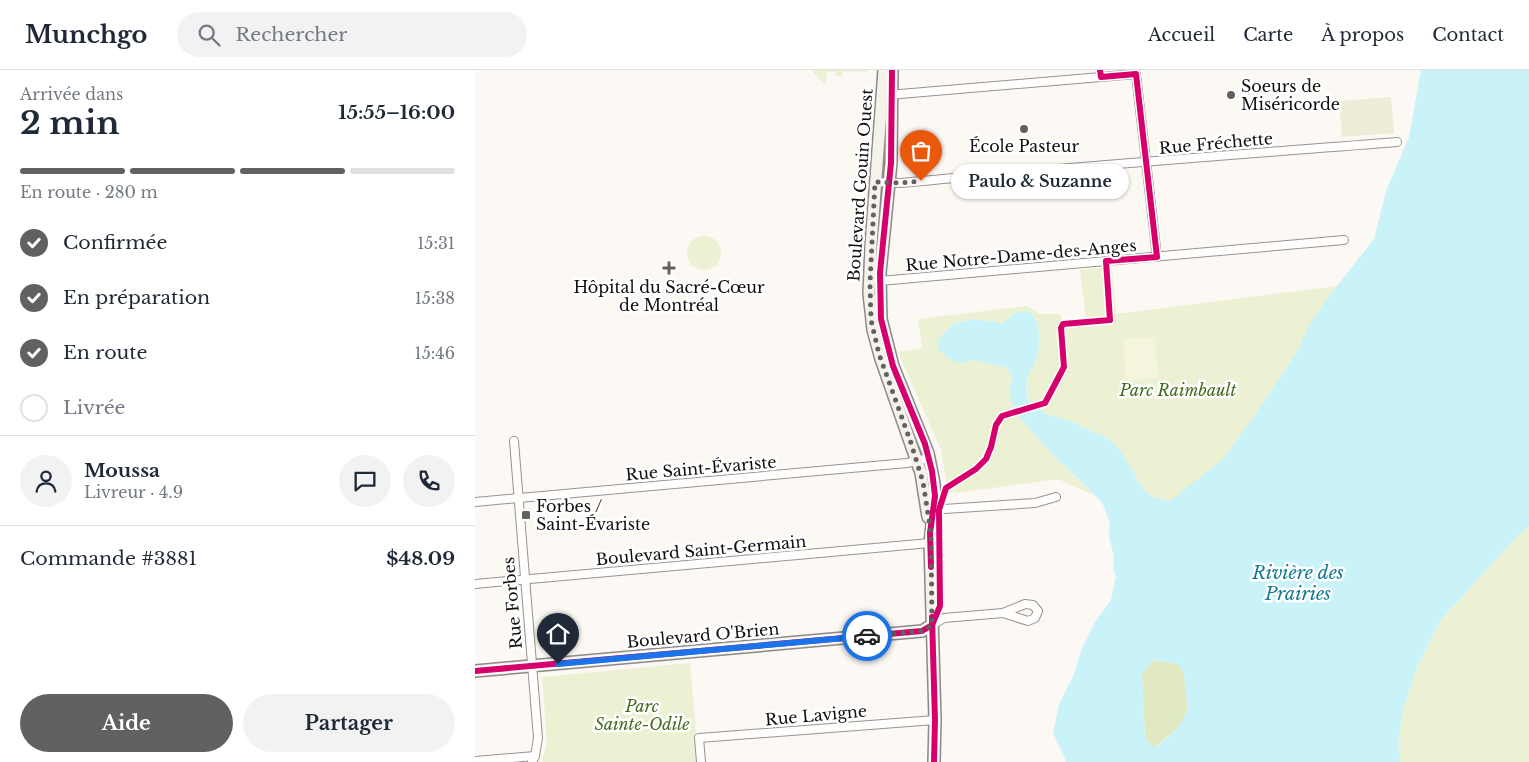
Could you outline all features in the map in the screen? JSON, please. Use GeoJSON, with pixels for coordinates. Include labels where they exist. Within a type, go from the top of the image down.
{"type":"FeatureCollection","features":[{"type":"Feature","properties":{"kind":"street","name":"Boulevard Gouin Ouest"},"geometry":{"type":"LineString","coordinates":[[884,70],[891,163],[880,281],[881,319],[895,372],[929,458],[934,483],[930,510],[935,720],[934,762]]}},
{"type":"Feature","properties":{"kind":"street","name":"Boulevard Gouin Ouest"},"geometry":{"type":"LineString","coordinates":[[892,70],[875,182],[869,294],[873,330],[881,359],[917,461],[930,510]]}},
{"type":"Feature","properties":{"kind":"street"},"geometry":{"type":"LineString","coordinates":[[887,95],[1101,74],[1136,74],[1157,257]]}},
{"type":"Feature","properties":{"kind":"street","name":"Rue Fréchette"},"geometry":{"type":"LineString","coordinates":[[875,182],[901,183],[1083,166],[1397,142]]}},
{"type":"Feature","properties":{"kind":"street","name":"Rue Notre-Dame-des-Anges"},"geometry":{"type":"LineString","coordinates":[[880,281],[1344,240]]}},
{"type":"Feature","properties":{"kind":"street","name":"Rue Forbes"},"geometry":{"type":"LineString","coordinates":[[514,442],[538,738],[534,759]]}},
{"type":"Feature","properties":{"kind":"street","name":"Rue Saint-Évariste"},"geometry":{"type":"LineString","coordinates":[[475,502],[917,461],[929,458]]}},
{"type":"Feature","properties":{"kind":"street"},"geometry":{"type":"LineString","coordinates":[[930,510],[1035,503],[1056,497]]}},
{"type":"Feature","properties":{"kind":"street","name":"Boulevard Saint-Germain"},"geometry":{"type":"LineString","coordinates":[[475,584],[931,538]]}},
{"type":"Feature","properties":{"kind":"street"},"geometry":{"type":"LineString","coordinates":[[932,625],[944,618],[1003,614]]}},
{"type":"Feature","properties":{"kind":"street","name":"Boulevard O'Brien"},"geometry":{"type":"LineString","coordinates":[[475,671],[922,631],[932,625]]}},
{"type":"Feature","properties":{"kind":"street","name":"Rue Lavigne"},"geometry":{"type":"LineString","coordinates":[[701,762],[699,738],[935,720]]}},
{"type":"Feature","properties":{"kind":"street"},"geometry":{"type":"LineString","coordinates":[[475,761],[534,759]]}},
{"type":"Feature","properties":{"kind":"green space"},"geometry":{"type":"Polygon","coordinates":[[[811,70],[867,70],[867,72],[843,71],[842,76],[836,76],[836,72],[827,72],[825,85],[811,70]]]}},
{"type":"Feature","properties":{"kind":"green space"},"geometry":{"type":"Polygon","coordinates":[[[1391,97],[1394,133],[1342,137],[1339,101],[1391,97]]]}},
{"type":"Feature","properties":{"kind":"green space"},"geometry":{"type":"Polygon","coordinates":[[[704,236],[711,237],[716,241],[720,246],[720,260],[716,265],[711,269],[704,270],[697,269],[692,265],[688,260],[687,253],[688,246],[692,241],[697,237],[704,236]]]}},
{"type":"Feature","properties":{"kind":"green space","name":"Parc Raimbault"},"geometry":{"type":"Polygon","coordinates":[[[1112,267],[1116,314],[1337,286],[1319,326],[1228,463],[1170,502],[1153,497],[1144,491],[1123,454],[1112,442],[1070,421],[1046,414],[1028,399],[1026,382],[1038,352],[1038,324],[1010,316],[1003,323],[975,319],[955,323],[942,334],[959,363],[974,360],[1007,368],[1012,377],[1009,389],[1048,450],[1094,495],[1058,479],[958,493],[948,492],[941,450],[898,352],[922,348],[918,319],[1027,306],[1039,314],[1061,314],[1062,321],[1086,319],[1080,270],[1112,267]]]}},
{"type":"Feature","properties":{"kind":"green space"},"geometry":{"type":"Polygon","coordinates":[[[1155,337],[1158,378],[1126,380],[1123,339],[1155,337]]]}},
{"type":"Feature","properties":{"kind":"green space"},"geometry":{"type":"Polygon","coordinates":[[[1529,527],[1529,762],[1401,762],[1398,744],[1404,707],[1418,665],[1440,621],[1519,534],[1529,527]]]}},
{"type":"Feature","properties":{"kind":"green space"},"geometry":{"type":"Polygon","coordinates":[[[1153,660],[1179,664],[1184,675],[1188,709],[1178,728],[1154,748],[1145,739],[1142,674],[1153,660]]]}},
{"type":"Feature","properties":{"kind":"green space","name":"Parc Sainte-Odile"},"geometry":{"type":"Polygon","coordinates":[[[690,663],[696,733],[698,736],[695,742],[696,762],[541,762],[547,744],[542,677],[690,663]]]}},
{"type":"Feature","properties":{"kind":"water","name":"Rivière des Prairies"},"geometry":{"type":"Polygon","coordinates":[[[1421,70],[1529,70],[1529,527],[1519,534],[1440,621],[1418,665],[1404,707],[1398,744],[1401,762],[1065,762],[1066,760],[1053,733],[1059,705],[1074,674],[1082,648],[1095,622],[1111,600],[1116,575],[1113,570],[1114,556],[1109,537],[1110,523],[1102,502],[1048,450],[1019,417],[1012,403],[1009,389],[1012,377],[1007,368],[974,360],[959,363],[946,357],[939,350],[938,342],[942,334],[955,323],[975,319],[1003,323],[1021,311],[1028,312],[1037,322],[1039,341],[1036,358],[1026,382],[1028,399],[1046,414],[1070,421],[1112,442],[1123,454],[1144,491],[1153,497],[1170,501],[1223,459],[1296,354],[1310,324],[1329,296],[1374,239],[1386,191],[1409,137],[1421,70]],[[1153,660],[1142,674],[1145,739],[1155,748],[1178,728],[1188,709],[1184,675],[1179,664],[1153,660]]]}},
{"type":"Feature","properties":{"kind":"cycle path"},"geometry":{"type":"LineString","coordinates":[[892,70],[891,163],[880,273],[881,319],[893,366],[925,444],[932,471],[935,496],[930,533],[931,567]]}},
{"type":"Feature","properties":{"kind":"cycle path"},"geometry":{"type":"LineString","coordinates":[[932,625],[940,606],[939,510],[946,488],[976,469],[986,459],[996,425],[1002,416],[1045,403],[1064,367],[1061,328],[1063,324],[1110,320],[1106,261],[1157,257],[1136,74],[1101,77],[1100,70]]}},
{"type":"Feature","properties":{"kind":"cycle path"},"geometry":{"type":"LineString","coordinates":[[932,617],[935,720],[934,762]]}},
{"type":"Feature","properties":{"kind":"cycle path"},"geometry":{"type":"LineString","coordinates":[[475,671],[922,631],[932,625]]}},
{"type":"Feature","properties":{"kind":"way so far"},"geometry":{"type":"LineString","coordinates":[[867,636],[922,631],[932,625],[931,533],[923,482],[879,354],[873,330],[869,294],[875,182],[901,183],[921,181]]}},
{"type":"Feature","properties":{"kind":"place","name":"Soeurs de Miséricorde"},"geometry":{"type":"Point","coordinates":[1231,95]}},
{"type":"Feature","properties":{"kind":"place","name":"École Pasteur"},"geometry":{"type":"Point","coordinates":[1024,129]}},
{"type":"Feature","properties":{"kind":"place","name":"Paulo & Suzanne"},"geometry":{"type":"Point","coordinates":[921,181]}},
{"type":"Feature","properties":{"kind":"place","name":"Hôpital du Sacré-Cœur de Montréal"},"geometry":{"type":"Point","coordinates":[669,268]}},
{"type":"Feature","properties":{"kind":"place","name":"Forbes / Saint-Évariste"},"geometry":{"type":"Point","coordinates":[526,515]}},
{"type":"Feature","properties":{"kind":"route"},"geometry":{"type":"LineString","coordinates":[[558,664],[867,636]]}}]}
